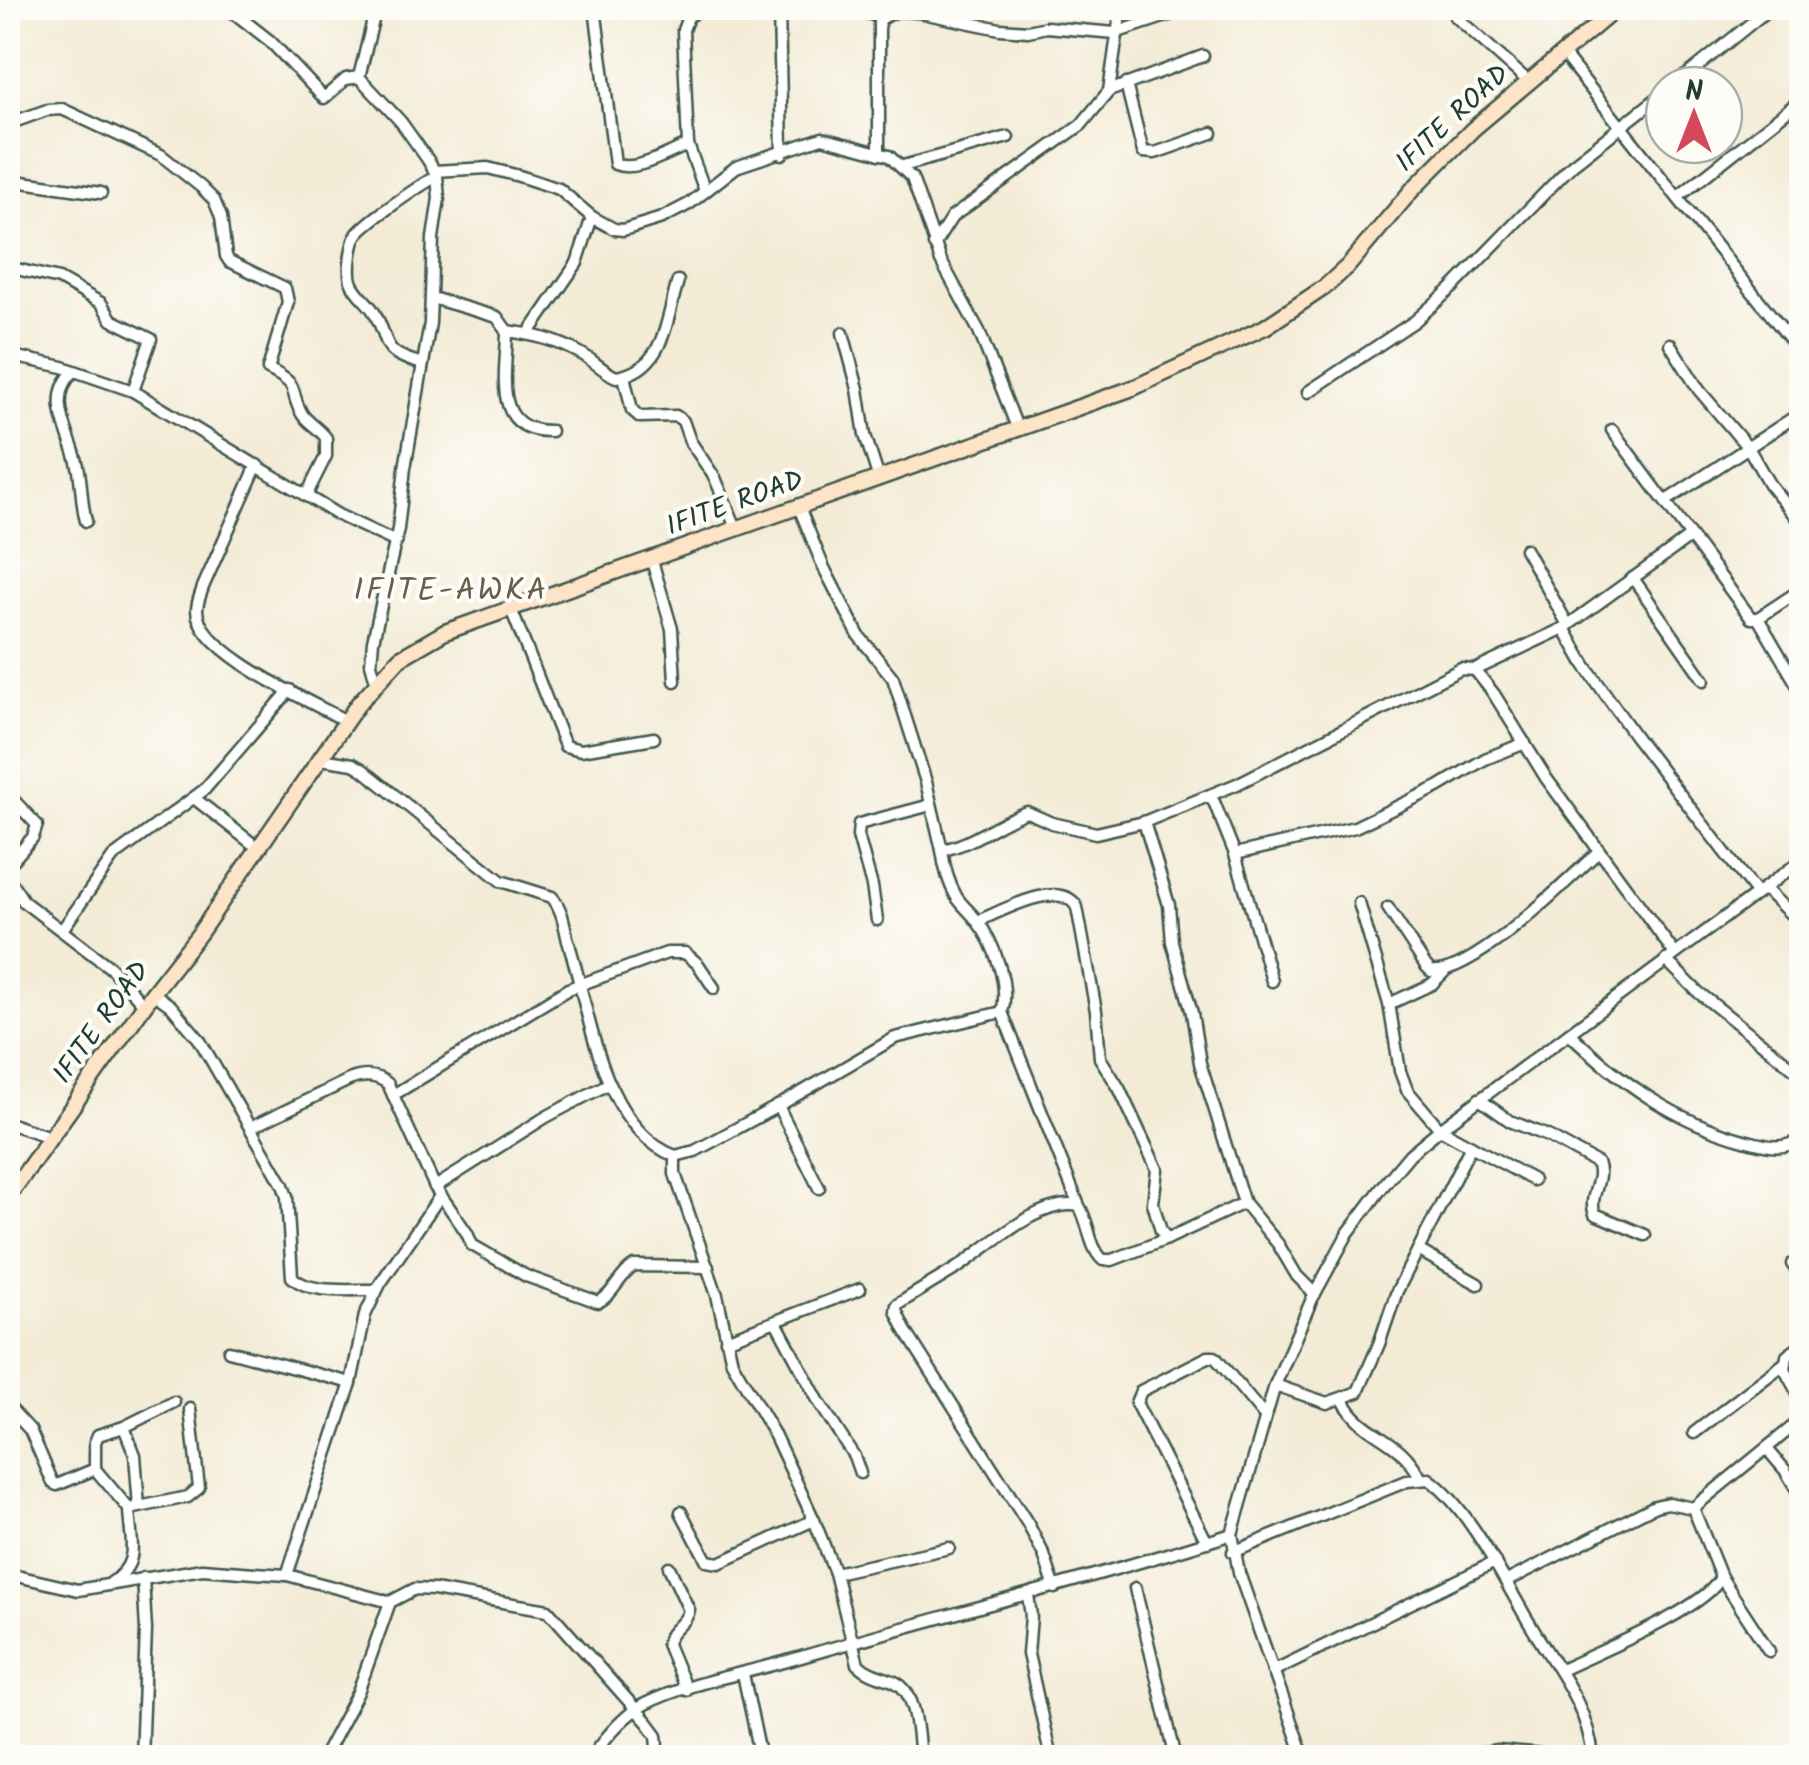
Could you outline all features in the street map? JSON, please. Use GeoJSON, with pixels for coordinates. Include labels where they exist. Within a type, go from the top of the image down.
{"type":"FeatureCollection","features":[{"type":"Feature","properties":{"kind":"street"},"geometry":{"type":"LineString","coordinates":[[228,8],[270,41],[324,98],[346,79],[359,77]]}},
{"type":"Feature","properties":{"kind":"street"},"geometry":{"type":"LineString","coordinates":[[359,77],[377,8]]}},
{"type":"Feature","properties":{"kind":"street"},"geometry":{"type":"LineString","coordinates":[[594,8],[614,164],[637,166],[688,145]]}},
{"type":"Feature","properties":{"kind":"street"},"geometry":{"type":"LineString","coordinates":[[701,8],[688,17],[683,30],[688,145],[704,192]]}},
{"type":"Feature","properties":{"kind":"street"},"geometry":{"type":"LineString","coordinates":[[779,8],[782,154]]}},
{"type":"Feature","properties":{"kind":"street"},"geometry":{"type":"LineString","coordinates":[[852,8],[882,18]]}},
{"type":"Feature","properties":{"kind":"street"},"geometry":{"type":"LineString","coordinates":[[934,245],[952,217],[1081,124],[1108,90],[1122,8]]}},
{"type":"Feature","properties":{"kind":"street"},"geometry":{"type":"LineString","coordinates":[[879,154],[877,72],[882,18],[897,11],[918,10],[1000,29],[1116,33],[1191,8]]}},
{"type":"Feature","properties":{"kind":"street"},"geometry":{"type":"LineString","coordinates":[[1450,8],[1529,82]]}},
{"type":"Feature","properties":{"kind":"street","name":"IFITE ROAD"},"geometry":{"type":"LineString","coordinates":[[8,1197],[200,934],[346,722],[400,658],[445,632],[1018,430],[1173,371],[1297,308],[1348,266],[1412,190],[1473,129],[1617,8]]}},
{"type":"Feature","properties":{"kind":"street"},"geometry":{"type":"LineString","coordinates":[[1700,65],[1770,8]]}},
{"type":"Feature","properties":{"kind":"street"},"geometry":{"type":"LineString","coordinates":[[1563,54],[1802,354]]}},
{"type":"Feature","properties":{"kind":"street"},"geometry":{"type":"LineString","coordinates":[[1108,90],[1203,56]]}},
{"type":"Feature","properties":{"kind":"street"},"geometry":{"type":"LineString","coordinates":[[359,77],[401,122],[436,174],[439,198],[423,364],[396,542],[373,641],[371,664],[376,682]]}},
{"type":"Feature","properties":{"kind":"street"},"geometry":{"type":"LineString","coordinates":[[1126,84],[1143,152],[1155,152],[1212,133]]}},
{"type":"Feature","properties":{"kind":"street"},"geometry":{"type":"LineString","coordinates":[[1678,197],[1802,99]]}},
{"type":"Feature","properties":{"kind":"street"},"geometry":{"type":"LineString","coordinates":[[1308,392],[1416,321],[1572,165],[1644,108]]}},
{"type":"Feature","properties":{"kind":"street"},"geometry":{"type":"LineString","coordinates":[[8,124],[47,110],[62,109],[160,155],[214,200],[229,260],[285,288],[288,302],[268,369],[296,390],[302,415],[326,438],[326,456],[306,496]]}},
{"type":"Feature","properties":{"kind":"street"},"geometry":{"type":"LineString","coordinates":[[903,166],[1008,137]]}},
{"type":"Feature","properties":{"kind":"street"},"geometry":{"type":"LineString","coordinates":[[423,364],[390,350],[376,314],[352,286],[350,275],[355,236],[436,174],[488,168],[519,176],[558,190],[592,217],[623,230],[662,218],[736,167],[822,138],[854,144],[903,166],[917,190],[934,245],[979,331],[1018,430]]}},
{"type":"Feature","properties":{"kind":"street"},"geometry":{"type":"LineString","coordinates":[[8,180],[101,193]]}},
{"type":"Feature","properties":{"kind":"street"},"geometry":{"type":"LineString","coordinates":[[529,334],[577,264],[592,217]]}},
{"type":"Feature","properties":{"kind":"street"},"geometry":{"type":"LineString","coordinates":[[8,266],[59,278],[101,303],[112,320],[151,339],[133,390]]}},
{"type":"Feature","properties":{"kind":"street"},"geometry":{"type":"LineString","coordinates":[[507,331],[576,350],[616,377],[624,376],[638,370],[664,338],[678,281]]}},
{"type":"Feature","properties":{"kind":"street"},"geometry":{"type":"LineString","coordinates":[[432,298],[497,317],[507,331],[505,400],[526,426],[552,431]]}},
{"type":"Feature","properties":{"kind":"street"},"geometry":{"type":"LineString","coordinates":[[1784,332],[1802,320]]}},
{"type":"Feature","properties":{"kind":"street"},"geometry":{"type":"LineString","coordinates":[[842,332],[858,389],[865,435],[879,478]]}},
{"type":"Feature","properties":{"kind":"street"},"geometry":{"type":"LineString","coordinates":[[1670,344],[1699,390],[1749,449],[1769,484],[1802,524]]}},
{"type":"Feature","properties":{"kind":"street"},"geometry":{"type":"LineString","coordinates":[[8,356],[133,390],[338,516],[396,542]]}},
{"type":"Feature","properties":{"kind":"street"},"geometry":{"type":"LineString","coordinates":[[74,371],[64,380],[60,411],[79,472],[86,521]]}},
{"type":"Feature","properties":{"kind":"street"},"geometry":{"type":"LineString","coordinates":[[624,376],[632,410],[640,416],[676,416],[682,420],[690,441],[716,478],[737,530]]}},
{"type":"Feature","properties":{"kind":"street"},"geometry":{"type":"LineString","coordinates":[[1666,501],[1802,412]]}},
{"type":"Feature","properties":{"kind":"street"},"geometry":{"type":"LineString","coordinates":[[1612,430],[1744,611],[1758,618],[1802,694]]}},
{"type":"Feature","properties":{"kind":"street"},"geometry":{"type":"LineString","coordinates":[[256,465],[203,587],[196,607],[198,616],[214,644],[346,722]]}},
{"type":"Feature","properties":{"kind":"street"},"geometry":{"type":"LineString","coordinates":[[799,507],[823,566],[860,636],[893,678],[931,805],[944,869],[956,895],[978,922],[1002,978],[1002,1012],[1085,1216],[1096,1254],[1103,1260],[1112,1260],[1244,1203]]}},
{"type":"Feature","properties":{"kind":"street"},"geometry":{"type":"LineString","coordinates":[[942,850],[988,834],[1027,812],[1052,824],[1096,833],[1144,822],[1208,796],[1461,669],[1474,670],[1566,627],[1690,537]]}},
{"type":"Feature","properties":{"kind":"street"},"geometry":{"type":"LineString","coordinates":[[1525,549],[1585,665],[1636,736],[1760,890],[1802,925]]}},
{"type":"Feature","properties":{"kind":"street"},"geometry":{"type":"LineString","coordinates":[[652,561],[672,629],[675,681]]}},
{"type":"Feature","properties":{"kind":"street"},"geometry":{"type":"LineString","coordinates":[[1632,578],[1704,680]]}},
{"type":"Feature","properties":{"kind":"street"},"geometry":{"type":"LineString","coordinates":[[1758,618],[1802,590]]}},
{"type":"Feature","properties":{"kind":"street"},"geometry":{"type":"LineString","coordinates":[[511,609],[565,746],[581,750],[654,738]]}},
{"type":"Feature","properties":{"kind":"street"},"geometry":{"type":"LineString","coordinates":[[1474,670],[1698,992],[1802,1076]]}},
{"type":"Feature","properties":{"kind":"street"},"geometry":{"type":"LineString","coordinates":[[62,930],[114,857],[194,798],[290,690]]}},
{"type":"Feature","properties":{"kind":"street"},"geometry":{"type":"LineString","coordinates":[[1235,854],[1355,827],[1525,743]]}},
{"type":"Feature","properties":{"kind":"street"},"geometry":{"type":"LineString","coordinates":[[321,759],[362,769],[501,882],[552,898],[563,917],[584,1012],[620,1108],[659,1148],[676,1156],[695,1151],[895,1038],[1002,1012]]}},
{"type":"Feature","properties":{"kind":"street"},"geometry":{"type":"LineString","coordinates":[[8,794],[37,825],[33,837],[8,866]]}},
{"type":"Feature","properties":{"kind":"street"},"geometry":{"type":"LineString","coordinates":[[1208,796],[1235,854],[1272,981]]}},
{"type":"Feature","properties":{"kind":"street"},"geometry":{"type":"LineString","coordinates":[[194,798],[258,848]]}},
{"type":"Feature","properties":{"kind":"street"},"geometry":{"type":"LineString","coordinates":[[877,920],[858,824],[931,805]]}},
{"type":"Feature","properties":{"kind":"street"},"geometry":{"type":"LineString","coordinates":[[1144,822],[1169,905],[1172,942],[1204,1074],[1244,1203],[1315,1294]]}},
{"type":"Feature","properties":{"kind":"street"},"geometry":{"type":"LineString","coordinates":[[1389,1004],[1432,984],[1444,971],[1503,937],[1598,851]]}},
{"type":"Feature","properties":{"kind":"street"},"geometry":{"type":"LineString","coordinates":[[1304,1758],[1234,1552],[1232,1534],[1274,1385],[1348,1233],[1410,1154],[1440,1129],[1802,860]]}},
{"type":"Feature","properties":{"kind":"street"},"geometry":{"type":"LineString","coordinates":[[8,877],[24,902],[149,999],[171,1006],[198,1039],[252,1127],[287,1197],[292,1277],[314,1287],[376,1290]]}},
{"type":"Feature","properties":{"kind":"street"},"geometry":{"type":"LineString","coordinates":[[978,922],[1038,898],[1072,898],[1077,907],[1096,1011],[1100,1058],[1119,1088],[1157,1169],[1153,1203],[1161,1232],[1167,1239]]}},
{"type":"Feature","properties":{"kind":"street"},"geometry":{"type":"LineString","coordinates":[[1359,903],[1389,1004],[1400,1070],[1408,1090],[1440,1129],[1532,1180]]}},
{"type":"Feature","properties":{"kind":"street"},"geometry":{"type":"LineString","coordinates":[[1388,908],[1426,966],[1431,971],[1444,971]]}},
{"type":"Feature","properties":{"kind":"street"},"geometry":{"type":"LineString","coordinates":[[393,1095],[580,984],[675,952],[685,953],[698,964],[714,988]]}},
{"type":"Feature","properties":{"kind":"street"},"geometry":{"type":"LineString","coordinates":[[1568,1033],[1666,1110],[1710,1130],[1768,1146],[1788,1146],[1802,1136]]}},
{"type":"Feature","properties":{"kind":"street"},"geometry":{"type":"LineString","coordinates":[[252,1127],[357,1077],[384,1080],[438,1191],[477,1250],[526,1276],[598,1302],[634,1266],[708,1266]]}},
{"type":"Feature","properties":{"kind":"street"},"geometry":{"type":"LineString","coordinates":[[287,1576],[351,1384],[365,1315],[376,1290],[438,1191],[546,1117],[610,1082]]}},
{"type":"Feature","properties":{"kind":"street"},"geometry":{"type":"LineString","coordinates":[[1479,1099],[1510,1121],[1548,1136],[1597,1164],[1600,1175],[1592,1203],[1595,1214],[1645,1235]]}},
{"type":"Feature","properties":{"kind":"street"},"geometry":{"type":"LineString","coordinates":[[778,1106],[820,1188]]}},
{"type":"Feature","properties":{"kind":"street"},"geometry":{"type":"LineString","coordinates":[[8,1123],[50,1136]]}},
{"type":"Feature","properties":{"kind":"street"},"geometry":{"type":"LineString","coordinates":[[1274,1385],[1327,1403],[1358,1392],[1397,1291],[1471,1146]]}},
{"type":"Feature","properties":{"kind":"street"},"geometry":{"type":"LineString","coordinates":[[676,1156],[675,1174],[708,1266],[732,1362],[775,1436],[814,1520],[862,1668],[905,1688],[910,1697],[920,1758]]}},
{"type":"Feature","properties":{"kind":"street"},"geometry":{"type":"LineString","coordinates":[[1055,1588],[1028,1524],[896,1311],[897,1305],[1036,1214],[1057,1206],[1078,1206]]}},
{"type":"Feature","properties":{"kind":"street"},"geometry":{"type":"LineString","coordinates":[[1418,1250],[1478,1284]]}},
{"type":"Feature","properties":{"kind":"street"},"geometry":{"type":"LineString","coordinates":[[1792,1264],[1802,1277]]}},
{"type":"Feature","properties":{"kind":"street"},"geometry":{"type":"LineString","coordinates":[[726,1340],[860,1289]]}},
{"type":"Feature","properties":{"kind":"street"},"geometry":{"type":"LineString","coordinates":[[776,1322],[819,1402],[854,1456],[860,1473]]}},
{"type":"Feature","properties":{"kind":"street"},"geometry":{"type":"LineString","coordinates":[[1802,1344],[1787,1356],[1785,1363],[1785,1376],[1802,1401]]}},
{"type":"Feature","properties":{"kind":"street"},"geometry":{"type":"LineString","coordinates":[[229,1351],[351,1384]]}},
{"type":"Feature","properties":{"kind":"street"},"geometry":{"type":"LineString","coordinates":[[1207,1542],[1160,1454],[1136,1403],[1137,1396],[1214,1357],[1264,1417]]}},
{"type":"Feature","properties":{"kind":"street"},"geometry":{"type":"LineString","coordinates":[[1694,1434],[1785,1363]]}},
{"type":"Feature","properties":{"kind":"street"},"geometry":{"type":"LineString","coordinates":[[1343,1400],[1361,1425],[1400,1448],[1421,1479]]}},
{"type":"Feature","properties":{"kind":"street"},"geometry":{"type":"LineString","coordinates":[[134,1508],[95,1469],[95,1442],[98,1435],[124,1427],[174,1402]]}},
{"type":"Feature","properties":{"kind":"street"},"geometry":{"type":"LineString","coordinates":[[8,1406],[36,1440],[57,1486],[95,1469]]}},
{"type":"Feature","properties":{"kind":"street"},"geometry":{"type":"LineString","coordinates":[[134,1508],[188,1497],[200,1488],[190,1408]]}},
{"type":"Feature","properties":{"kind":"street"},"geometry":{"type":"LineString","coordinates":[[1507,1581],[1655,1506],[1693,1508],[1802,1418]]}},
{"type":"Feature","properties":{"kind":"street"},"geometry":{"type":"LineString","coordinates":[[106,1586],[123,1575],[133,1542],[135,1454],[124,1427]]}},
{"type":"Feature","properties":{"kind":"street"},"geometry":{"type":"LineString","coordinates":[[1767,1450],[1802,1498]]}},
{"type":"Feature","properties":{"kind":"street"},"geometry":{"type":"LineString","coordinates":[[1234,1552],[1407,1481],[1429,1479],[1439,1486],[1495,1562],[1561,1670],[1578,1700],[1592,1739],[1594,1758]]}},
{"type":"Feature","properties":{"kind":"street"},"geometry":{"type":"LineString","coordinates":[[1693,1508],[1721,1578],[1769,1652]]}},
{"type":"Feature","properties":{"kind":"street"},"geometry":{"type":"LineString","coordinates":[[681,1512],[707,1561],[719,1563],[814,1520]]}},
{"type":"Feature","properties":{"kind":"street"},"geometry":{"type":"LineString","coordinates":[[591,1758],[635,1711],[686,1690],[852,1641],[1055,1588],[1232,1534]]}},
{"type":"Feature","properties":{"kind":"street"},"geometry":{"type":"LineString","coordinates":[[834,1573],[949,1548]]}},
{"type":"Feature","properties":{"kind":"street"},"geometry":{"type":"LineString","coordinates":[[1273,1671],[1495,1562]]}},
{"type":"Feature","properties":{"kind":"street"},"geometry":{"type":"LineString","coordinates":[[668,1567],[689,1610],[667,1644],[686,1690]]}},
{"type":"Feature","properties":{"kind":"street"},"geometry":{"type":"LineString","coordinates":[[8,1574],[78,1590],[202,1569],[287,1576],[390,1602],[415,1589],[548,1610],[657,1735],[659,1758]]}},
{"type":"Feature","properties":{"kind":"street"},"geometry":{"type":"LineString","coordinates":[[141,1758],[146,1630],[143,1578]]}},
{"type":"Feature","properties":{"kind":"street"},"geometry":{"type":"LineString","coordinates":[[1561,1670],[1691,1606],[1711,1593],[1721,1578]]}},
{"type":"Feature","properties":{"kind":"street"},"geometry":{"type":"LineString","coordinates":[[1135,1588],[1176,1758]]}},
{"type":"Feature","properties":{"kind":"street"},"geometry":{"type":"LineString","coordinates":[[1028,1595],[1028,1654],[1052,1758]]}},
{"type":"Feature","properties":{"kind":"street"},"geometry":{"type":"LineString","coordinates":[[323,1758],[358,1692],[390,1602]]}},
{"type":"Feature","properties":{"kind":"street"},"geometry":{"type":"LineString","coordinates":[[743,1674],[761,1758]]}},
{"type":"Feature","properties":{"kind":"street"},"geometry":{"type":"LineString","coordinates":[[1454,1758],[1498,1752],[1576,1758]]}},
{"type":"Feature","properties":{"kind":"district","name":"IFITE-AWKA"},"geometry":{"type":"Point","coordinates":[451,591]}}]}
